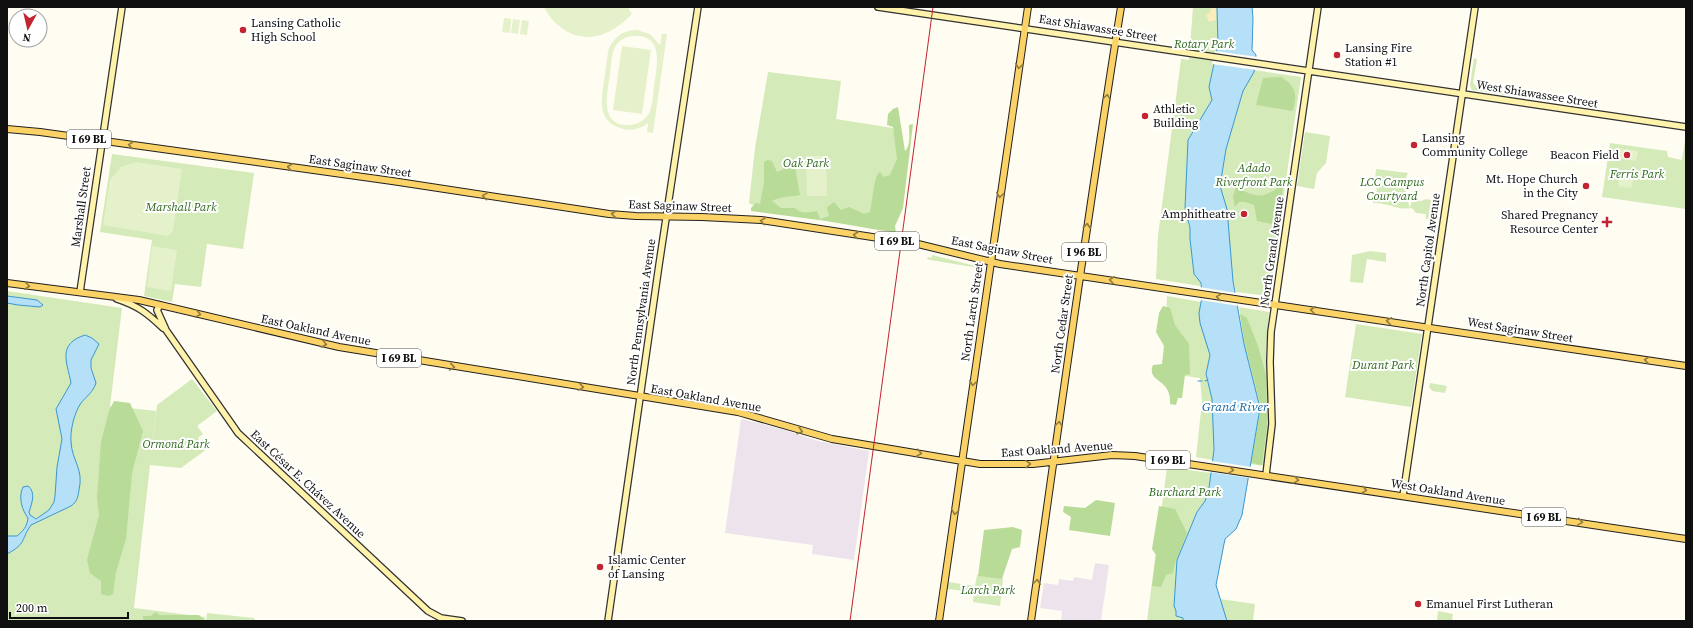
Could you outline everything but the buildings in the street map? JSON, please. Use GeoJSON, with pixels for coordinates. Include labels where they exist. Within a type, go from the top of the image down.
{"type":"FeatureCollection","features":[{"type":"Feature","properties":{"kind":"main road","name":"North Larch Street"},"geometry":{"type":"LineString","coordinates":[[939,621],[1028,7]]}},
{"type":"Feature","properties":{"kind":"main road","name":"North Cedar Street"},"geometry":{"type":"LineString","coordinates":[[1031,621],[1088,212],[1121,7]]}},
{"type":"Feature","properties":{"kind":"main road","name":"East Saginaw Street"},"geometry":{"type":"LineString","coordinates":[[7,129],[392,181],[593,212],[636,216],[761,220],[918,244],[991,262],[1275,306],[1350,316]]}},
{"type":"Feature","properties":{"kind":"main road","name":"I 69 BL"},"geometry":{"type":"LineString","coordinates":[[7,283],[109,296]]}},
{"type":"Feature","properties":{"kind":"main road","name":"East Oakland Avenue"},"geometry":{"type":"LineString","coordinates":[[109,296],[160,305],[339,347],[738,412],[832,439],[980,464],[1010,465],[1054,462],[1112,455],[1129,455],[1326,485]]}},
{"type":"Feature","properties":{"kind":"main road","name":"West Saginaw Street"},"geometry":{"type":"LineString","coordinates":[[1350,316],[1686,366]]}},
{"type":"Feature","properties":{"kind":"main road","name":"West Oakland Avenue"},"geometry":{"type":"LineString","coordinates":[[1326,485],[1686,539]]}},
{"type":"Feature","properties":{"kind":"street","name":"Marshall Street"},"geometry":{"type":"LineString","coordinates":[[80,292],[122,7]]}},
{"type":"Feature","properties":{"kind":"street","name":"North Pennsylvania Avenue"},"geometry":{"type":"LineString","coordinates":[[608,621],[666,216],[698,7]]}},
{"type":"Feature","properties":{"kind":"street","name":"East Shiawassee Street"},"geometry":{"type":"LineString","coordinates":[[878,7],[1385,82]]}},
{"type":"Feature","properties":{"kind":"street","name":"North Grand Avenue"},"geometry":{"type":"LineString","coordinates":[[1266,475],[1272,424],[1270,350],[1318,7]]}},
{"type":"Feature","properties":{"kind":"street","name":"North Capitol Avenue"},"geometry":{"type":"LineString","coordinates":[[1403,496],[1475,7]]}},
{"type":"Feature","properties":{"kind":"street","name":"West Shiawassee Street"},"geometry":{"type":"LineString","coordinates":[[1385,82],[1686,127]]}},
{"type":"Feature","properties":{"kind":"street","name":"East César E. Chávez Avenue"},"geometry":{"type":"LineString","coordinates":[[109,296],[134,305],[166,330]]}},
{"type":"Feature","properties":{"kind":"street","name":"East César E. Chávez Avenue"},"geometry":{"type":"LineString","coordinates":[[160,305],[157,310],[166,330],[228,421],[247,442],[428,611],[441,618],[462,621]]}},
{"type":"Feature","properties":{"kind":"shaded area"},"geometry":{"type":"Polygon","coordinates":[[[741,419],[778,428],[818,441],[869,451],[854,560],[812,554],[813,545],[725,533],[741,419]]]}},
{"type":"Feature","properties":{"kind":"shaded area"},"geometry":{"type":"Polygon","coordinates":[[[1095,563],[1109,565],[1101,621],[1061,621],[1062,611],[1040,608],[1044,583],[1058,585],[1059,579],[1073,581],[1074,577],[1092,580],[1095,563]]]}},
{"type":"Feature","properties":{"kind":"green space"},"geometry":{"type":"Polygon","coordinates":[[[544,7],[628,7],[632,14],[616,28],[607,33],[588,37],[579,36],[559,26],[550,17],[544,7]]]}},
{"type":"Feature","properties":{"kind":"green space"},"geometry":{"type":"Polygon","coordinates":[[[1193,7],[1217,7],[1218,45],[1209,87],[1212,100],[1188,140],[1185,208],[1220,186],[1226,149],[1243,91],[1254,70],[1301,77],[1269,296],[1236,292],[1233,281],[1188,223],[1190,228],[1194,274],[1201,283],[1200,286],[1156,279],[1158,236],[1181,59],[1189,60],[1193,7]]]}},
{"type":"Feature","properties":{"kind":"green space"},"geometry":{"type":"Polygon","coordinates":[[[504,18],[511,19],[510,33],[502,32],[504,18]]]}},
{"type":"Feature","properties":{"kind":"green space"},"geometry":{"type":"Polygon","coordinates":[[[513,19],[520,20],[518,34],[511,33],[513,19]]]}},
{"type":"Feature","properties":{"kind":"green space"},"geometry":{"type":"Polygon","coordinates":[[[522,20],[529,21],[527,35],[520,34],[522,20]]]}},
{"type":"Feature","properties":{"kind":"green space"},"geometry":{"type":"Polygon","coordinates":[[[632,30],[650,34],[660,45],[662,34],[667,34],[653,133],[647,132],[648,123],[642,127],[631,130],[620,128],[612,124],[603,113],[602,98],[609,48],[620,34],[632,30]],[[631,36],[625,38],[616,45],[613,52],[607,91],[607,108],[609,115],[619,124],[632,125],[640,122],[648,115],[651,108],[657,60],[656,52],[654,45],[642,36],[631,36]]]}},
{"type":"Feature","properties":{"kind":"green space"},"geometry":{"type":"Polygon","coordinates":[[[622,46],[651,50],[642,114],[613,110],[622,46]]]}},
{"type":"Feature","properties":{"kind":"green space"},"geometry":{"type":"Polygon","coordinates":[[[1474,58],[1477,59],[1473,83],[1477,88],[1525,95],[1526,98],[1472,90],[1470,85],[1474,58]]]}},
{"type":"Feature","properties":{"kind":"green space","name":"Oak Park"},"geometry":{"type":"Polygon","coordinates":[[[768,72],[841,81],[836,119],[893,128],[900,162],[877,228],[761,210],[749,203],[755,148],[768,72]]]}},
{"type":"Feature","properties":{"kind":"green space"},"geometry":{"type":"Polygon","coordinates":[[[1281,77],[1293,88],[1295,100],[1293,111],[1256,105],[1263,78],[1281,77]]]}},
{"type":"Feature","properties":{"kind":"green space"},"geometry":{"type":"Polygon","coordinates":[[[898,107],[905,151],[909,142],[909,125],[913,124],[903,208],[895,226],[896,233],[826,221],[751,211],[751,208],[756,203],[760,204],[764,183],[764,162],[768,160],[772,161],[777,172],[782,170],[787,164],[792,164],[795,167],[800,195],[782,197],[772,201],[781,208],[795,208],[800,212],[817,211],[820,219],[829,216],[827,207],[834,202],[841,210],[849,207],[864,214],[870,212],[878,174],[880,172],[884,177],[890,175],[897,159],[893,127],[887,125],[888,114],[893,109],[898,107]]]}},
{"type":"Feature","properties":{"kind":"green space"},"geometry":{"type":"Polygon","coordinates":[[[1305,132],[1330,136],[1326,163],[1317,173],[1314,189],[1297,186],[1305,132]]]}},
{"type":"Feature","properties":{"kind":"green space","name":"Ferris Park"},"geometry":{"type":"Polygon","coordinates":[[[1686,133],[1686,209],[1602,197],[1610,143],[1667,151],[1668,157],[1682,160],[1686,133]]]}},
{"type":"Feature","properties":{"kind":"green space","name":"Beacon Field"},"geometry":{"type":"Polygon","coordinates":[[[1617,148],[1638,151],[1636,161],[1615,158],[1617,148]]]}},
{"type":"Feature","properties":{"kind":"green space","name":"Marshall Park"},"geometry":{"type":"Polygon","coordinates":[[[112,154],[254,173],[243,249],[207,244],[201,287],[175,284],[172,302],[144,296],[152,240],[100,232],[112,154]]]}},
{"type":"Feature","properties":{"kind":"green space"},"geometry":{"type":"Polygon","coordinates":[[[806,156],[826,156],[827,196],[807,196],[806,156]]]}},
{"type":"Feature","properties":{"kind":"green space"},"geometry":{"type":"Polygon","coordinates":[[[136,162],[182,169],[173,231],[168,236],[103,225],[110,180],[121,167],[136,162]]]}},
{"type":"Feature","properties":{"kind":"green space","name":"LCC Campus Courtyard"},"geometry":{"type":"Polygon","coordinates":[[[1376,169],[1408,173],[1406,185],[1410,208],[1412,200],[1431,200],[1428,219],[1426,219],[1426,214],[1416,213],[1412,208],[1407,209],[1373,203],[1373,197],[1377,190],[1375,183],[1376,169]]]}},
{"type":"Feature","properties":{"kind":"green space"},"geometry":{"type":"Polygon","coordinates":[[[1621,173],[1628,173],[1633,181],[1631,188],[1620,187],[1618,184],[1621,173]]]}},
{"type":"Feature","properties":{"kind":"green space"},"geometry":{"type":"Polygon","coordinates":[[[1280,186],[1283,188],[1277,218],[1272,224],[1257,221],[1254,205],[1239,202],[1235,207],[1233,196],[1236,187],[1258,196],[1268,193],[1280,186]]]}},
{"type":"Feature","properties":{"kind":"green space"},"geometry":{"type":"Polygon","coordinates":[[[152,246],[177,250],[171,291],[147,287],[152,246]]]}},
{"type":"Feature","properties":{"kind":"green space"},"geometry":{"type":"Polygon","coordinates":[[[1370,251],[1386,253],[1386,262],[1367,259],[1363,283],[1350,282],[1352,255],[1370,251]]]}},
{"type":"Feature","properties":{"kind":"green space"},"geometry":{"type":"Polygon","coordinates":[[[932,255],[979,268],[930,260],[927,259],[928,257],[932,258],[932,255]]]}},
{"type":"Feature","properties":{"kind":"green space"},"geometry":{"type":"Polygon","coordinates":[[[7,291],[122,308],[110,406],[156,411],[134,608],[205,617],[205,621],[7,621],[7,291]]]}},
{"type":"Feature","properties":{"kind":"green space","name":"Burchard Park"},"geometry":{"type":"Polygon","coordinates":[[[1167,296],[1201,302],[1199,313],[1210,355],[1206,374],[1212,399],[1214,425],[1213,460],[1196,457],[1202,402],[1200,378],[1164,373],[1167,296]]]}},
{"type":"Feature","properties":{"kind":"green space"},"geometry":{"type":"Polygon","coordinates":[[[1163,306],[1170,308],[1175,325],[1189,344],[1190,374],[1185,375],[1182,398],[1178,398],[1176,405],[1170,404],[1170,396],[1166,387],[1152,373],[1153,365],[1162,364],[1164,346],[1156,332],[1159,313],[1163,306]]]}},
{"type":"Feature","properties":{"kind":"green space","name":"Burchard Park"},"geometry":{"type":"Polygon","coordinates":[[[1239,307],[1269,312],[1266,352],[1269,423],[1264,466],[1250,464],[1260,408],[1244,345],[1239,307]]]}},
{"type":"Feature","properties":{"kind":"green space"},"geometry":{"type":"Polygon","coordinates":[[[1240,314],[1247,318],[1258,346],[1266,375],[1267,426],[1262,465],[1251,463],[1261,407],[1245,344],[1240,314]]]}},
{"type":"Feature","properties":{"kind":"green space","name":"Durant Park"},"geometry":{"type":"Polygon","coordinates":[[[1356,324],[1422,334],[1411,407],[1345,397],[1356,324]]]}},
{"type":"Feature","properties":{"kind":"green space","name":"Ormond Park"},"geometry":{"type":"Polygon","coordinates":[[[192,379],[217,411],[197,426],[203,434],[198,438],[207,449],[181,468],[150,465],[157,405],[192,379]]]}},
{"type":"Feature","properties":{"kind":"green space"},"geometry":{"type":"Polygon","coordinates":[[[1430,383],[1447,386],[1445,393],[1432,391],[1429,388],[1430,383]]]}},
{"type":"Feature","properties":{"kind":"green space"},"geometry":{"type":"Polygon","coordinates":[[[114,401],[130,403],[143,431],[132,473],[126,539],[116,572],[113,594],[108,596],[101,594],[101,581],[90,573],[87,560],[99,515],[97,498],[101,442],[109,411],[114,401]]]}},
{"type":"Feature","properties":{"kind":"green space","name":"Burchard Park"},"geometry":{"type":"Polygon","coordinates":[[[1167,467],[1211,473],[1205,501],[1197,512],[1177,560],[1174,606],[1183,618],[1183,621],[1147,621],[1167,467]]]}},
{"type":"Feature","properties":{"kind":"green space"},"geometry":{"type":"Polygon","coordinates":[[[1096,500],[1115,503],[1110,536],[1069,530],[1071,517],[1063,512],[1064,506],[1085,508],[1096,500]]]}},
{"type":"Feature","properties":{"kind":"green space"},"geometry":{"type":"Polygon","coordinates":[[[1159,506],[1175,509],[1187,533],[1175,563],[1173,573],[1166,575],[1161,587],[1152,586],[1156,555],[1152,549],[1159,506]]]}},
{"type":"Feature","properties":{"kind":"green space"},"geometry":{"type":"Polygon","coordinates":[[[1013,527],[1022,530],[1020,547],[1012,549],[1002,579],[978,576],[984,530],[1013,527]]]}},
{"type":"Feature","properties":{"kind":"green space","name":"Larch Park"},"geometry":{"type":"Polygon","coordinates":[[[977,575],[1003,579],[1000,606],[973,602],[974,592],[947,589],[948,582],[975,586],[977,575]]]}},
{"type":"Feature","properties":{"kind":"green space"},"geometry":{"type":"Polygon","coordinates":[[[1220,599],[1255,604],[1253,621],[1226,621],[1220,599]]]}},
{"type":"Feature","properties":{"kind":"green space"},"geometry":{"type":"Polygon","coordinates":[[[1438,611],[1453,614],[1452,621],[1437,620],[1438,611]]]}},
{"type":"Feature","properties":{"kind":"green space"},"geometry":{"type":"Polygon","coordinates":[[[155,612],[160,615],[199,615],[205,621],[143,621],[143,616],[151,616],[155,612]]]}},
{"type":"Feature","properties":{"kind":"green space"},"geometry":{"type":"Polygon","coordinates":[[[207,613],[254,618],[255,620],[206,621],[207,613]]]}},
{"type":"Feature","properties":{"kind":"sand"},"geometry":{"type":"Polygon","coordinates":[[[1211,7],[1216,7],[1216,20],[1209,22],[1206,14],[1210,13],[1211,7]]]}},
{"type":"Feature","properties":{"kind":"water","name":"Grand River"},"geometry":{"type":"Polygon","coordinates":[[[1217,7],[1252,7],[1252,50],[1256,55],[1254,72],[1243,91],[1226,149],[1220,186],[1227,209],[1233,281],[1244,344],[1260,408],[1242,515],[1236,529],[1225,539],[1216,585],[1227,621],[1183,621],[1183,618],[1176,616],[1174,606],[1177,560],[1197,512],[1205,501],[1209,488],[1214,450],[1212,399],[1206,374],[1210,355],[1200,323],[1199,313],[1202,297],[1201,283],[1194,274],[1190,228],[1185,208],[1188,140],[1212,100],[1209,87],[1218,45],[1217,7]]]}},
{"type":"Feature","properties":{"kind":"water"},"geometry":{"type":"Polygon","coordinates":[[[7,296],[37,300],[43,305],[40,307],[7,303],[7,296]]]}},
{"type":"Feature","properties":{"kind":"water"},"geometry":{"type":"Polygon","coordinates":[[[85,335],[92,338],[99,344],[91,360],[91,368],[96,383],[92,391],[81,403],[74,417],[72,427],[72,449],[80,476],[78,497],[75,503],[71,506],[31,525],[18,547],[7,554],[7,536],[17,536],[27,524],[28,518],[22,507],[21,499],[23,487],[28,486],[32,491],[33,498],[29,512],[30,515],[36,519],[49,510],[54,502],[57,467],[62,439],[56,409],[71,383],[66,354],[70,343],[85,335]]]}},
{"type":"Feature","properties":{"kind":"pier"},"geometry":{"type":"Polygon","coordinates":[[[1215,51],[1258,57],[1256,70],[1212,64],[1215,51]]]}},
{"type":"Feature","properties":{"kind":"pier"},"geometry":{"type":"Polygon","coordinates":[[[1199,287],[1237,293],[1239,306],[1200,300],[1199,287]]]}},
{"type":"Feature","properties":{"kind":"pier"},"geometry":{"type":"Polygon","coordinates":[[[1211,461],[1252,467],[1250,478],[1209,472],[1211,461]]]}},
{"type":"Feature","properties":{"kind":"railway"},"geometry":{"type":"LineString","coordinates":[[850,621],[933,7]]}},
{"type":"Feature","properties":{"kind":"place","name":"Lansing Catholic High School"},"geometry":{"type":"Point","coordinates":[243,30]}},
{"type":"Feature","properties":{"kind":"place","name":"Lansing Fire Station #1"},"geometry":{"type":"Point","coordinates":[1337,55]}},
{"type":"Feature","properties":{"kind":"place","name":"Athletic Building"},"geometry":{"type":"Point","coordinates":[1145,116]}},
{"type":"Feature","properties":{"kind":"place","name":"Lansing Community College"},"geometry":{"type":"Point","coordinates":[1414,145]}},
{"type":"Feature","properties":{"kind":"place","name":"Beacon Field"},"geometry":{"type":"Point","coordinates":[1627,155]}},
{"type":"Feature","properties":{"kind":"place","name":"Mt. Hope Church in the City"},"geometry":{"type":"Point","coordinates":[1586,186]}},
{"type":"Feature","properties":{"kind":"place","name":"Amphitheatre"},"geometry":{"type":"Point","coordinates":[1244,214]}},
{"type":"Feature","properties":{"kind":"place","name":"Shared Pregnancy Resource Center"},"geometry":{"type":"Point","coordinates":[1607,222]}},
{"type":"Feature","properties":{"kind":"place","name":"Islamic Center of Lansing"},"geometry":{"type":"Point","coordinates":[600,567]}},
{"type":"Feature","properties":{"kind":"place","name":"Emanuel First Lutheran"},"geometry":{"type":"Point","coordinates":[1418,604]}},
{"type":"Feature","properties":{"kind":"park label","name":"Rotary Park"},"geometry":{"type":"Point","coordinates":[1204,44]}},
{"type":"Feature","properties":{"kind":"park label","name":"Adado Riverfront Park"},"geometry":{"type":"Point","coordinates":[1254,175]}}]}
